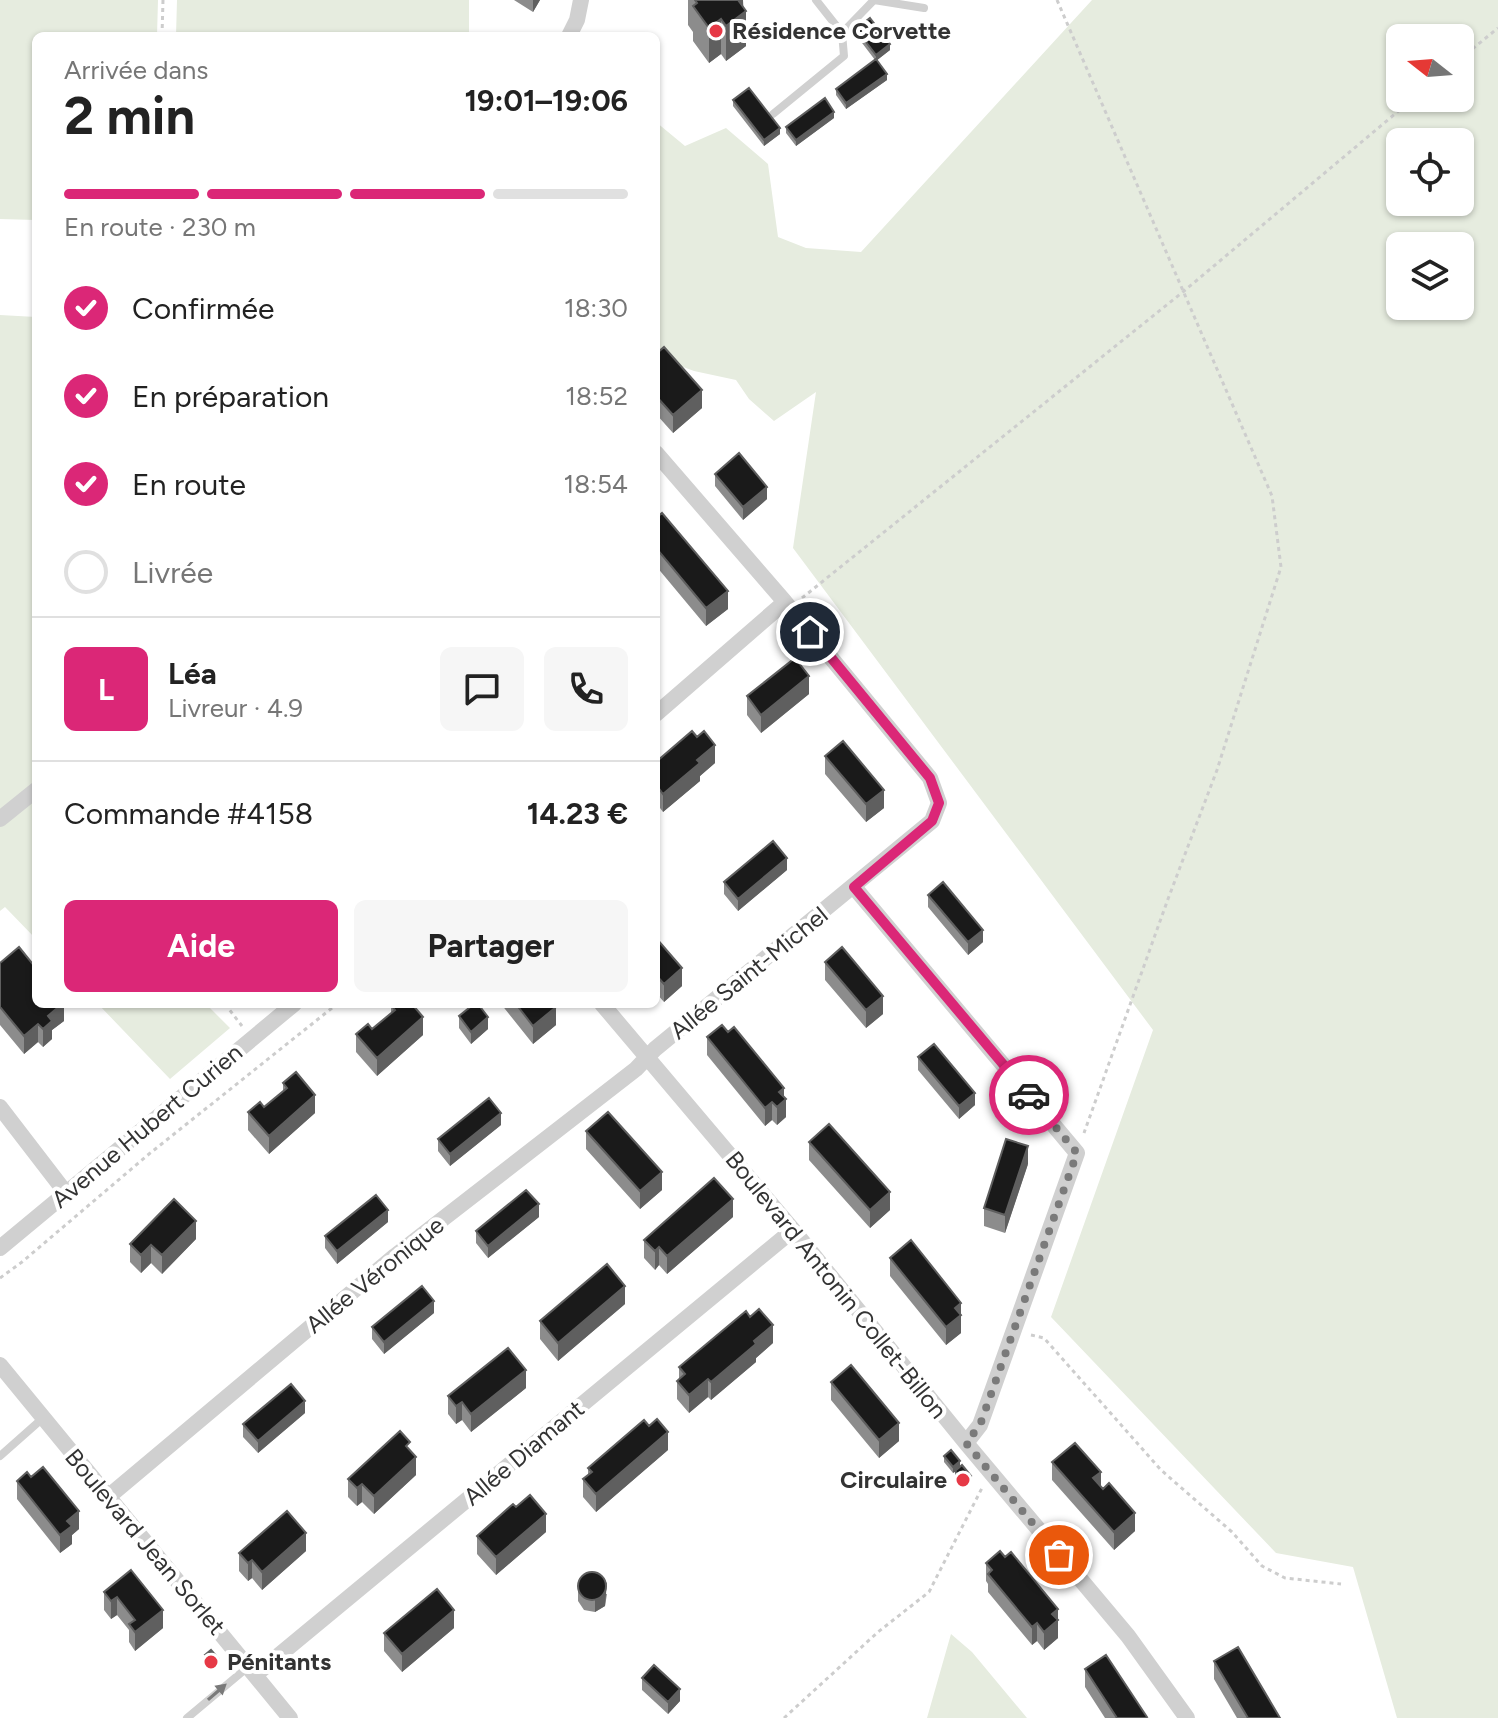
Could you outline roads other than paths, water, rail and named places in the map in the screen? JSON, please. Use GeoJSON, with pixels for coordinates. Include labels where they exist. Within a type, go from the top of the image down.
{"type":"FeatureCollection","features":[{"type":"Feature","properties":{"kind":"street"},"geometry":{"type":"LineString","coordinates":[[577,20],[581,0]]}},
{"type":"Feature","properties":{"kind":"street"},"geometry":{"type":"LineString","coordinates":[[571,32],[592,0]]}},
{"type":"Feature","properties":{"kind":"street","name":"Allée Saint-Michel"},"geometry":{"type":"LineString","coordinates":[[646,1058],[932,821],[939,803],[930,778],[660,457]]}},
{"type":"Feature","properties":{"kind":"street"},"geometry":{"type":"LineString","coordinates":[[660,711],[787,605]]}},
{"type":"Feature","properties":{"kind":"street"},"geometry":{"type":"LineString","coordinates":[[0,819],[32,793]]}},
{"type":"Feature","properties":{"kind":"street"},"geometry":{"type":"LineString","coordinates":[[854,887],[1077,1153],[980,1425],[966,1443]]}},
{"type":"Feature","properties":{"kind":"street","name":"Avenue Hubert Curien"},"geometry":{"type":"LineString","coordinates":[[0,1248],[289,1008]]}},
{"type":"Feature","properties":{"kind":"street","name":"Boulevard Antonin Collet-Billon"},"geometry":{"type":"LineString","coordinates":[[605,1008],[1128,1636],[1187,1718]]}},
{"type":"Feature","properties":{"kind":"street","name":"Allée Véronique"},"geometry":{"type":"LineString","coordinates":[[108,1497],[395,1256],[636,1069],[646,1058]]}},
{"type":"Feature","properties":{"kind":"street"},"geometry":{"type":"LineString","coordinates":[[0,1107],[66,1193]]}},
{"type":"Feature","properties":{"kind":"street","name":"Allée Diamant"},"geometry":{"type":"LineString","coordinates":[[251,1671],[793,1230]]}},
{"type":"Feature","properties":{"kind":"street","name":"Boulevard Jean Sorlet"},"geometry":{"type":"LineString","coordinates":[[0,1365],[290,1718]]}},
{"type":"Feature","properties":{"kind":"lane"},"geometry":{"type":"LineString","coordinates":[[773,114],[844,56],[842,33],[816,0]]}},
{"type":"Feature","properties":{"kind":"lane"},"geometry":{"type":"LineString","coordinates":[[842,33],[874,0],[924,8]]}},
{"type":"Feature","properties":{"kind":"lane"},"geometry":{"type":"LineString","coordinates":[[0,1456],[43,1418]]}},
{"type":"Feature","properties":{"kind":"lane"},"geometry":{"type":"LineString","coordinates":[[187,1718],[251,1671]]}},
{"type":"Feature","properties":{"kind":"place","name":"Résidence Corvette"},"geometry":{"type":"Point","coordinates":[716,31]}},
{"type":"Feature","properties":{"kind":"place","name":"Circulaire"},"geometry":{"type":"Point","coordinates":[963,1480]}},
{"type":"Feature","properties":{"kind":"place","name":"Pénitants"},"geometry":{"type":"Point","coordinates":[211,1662]}}]}
